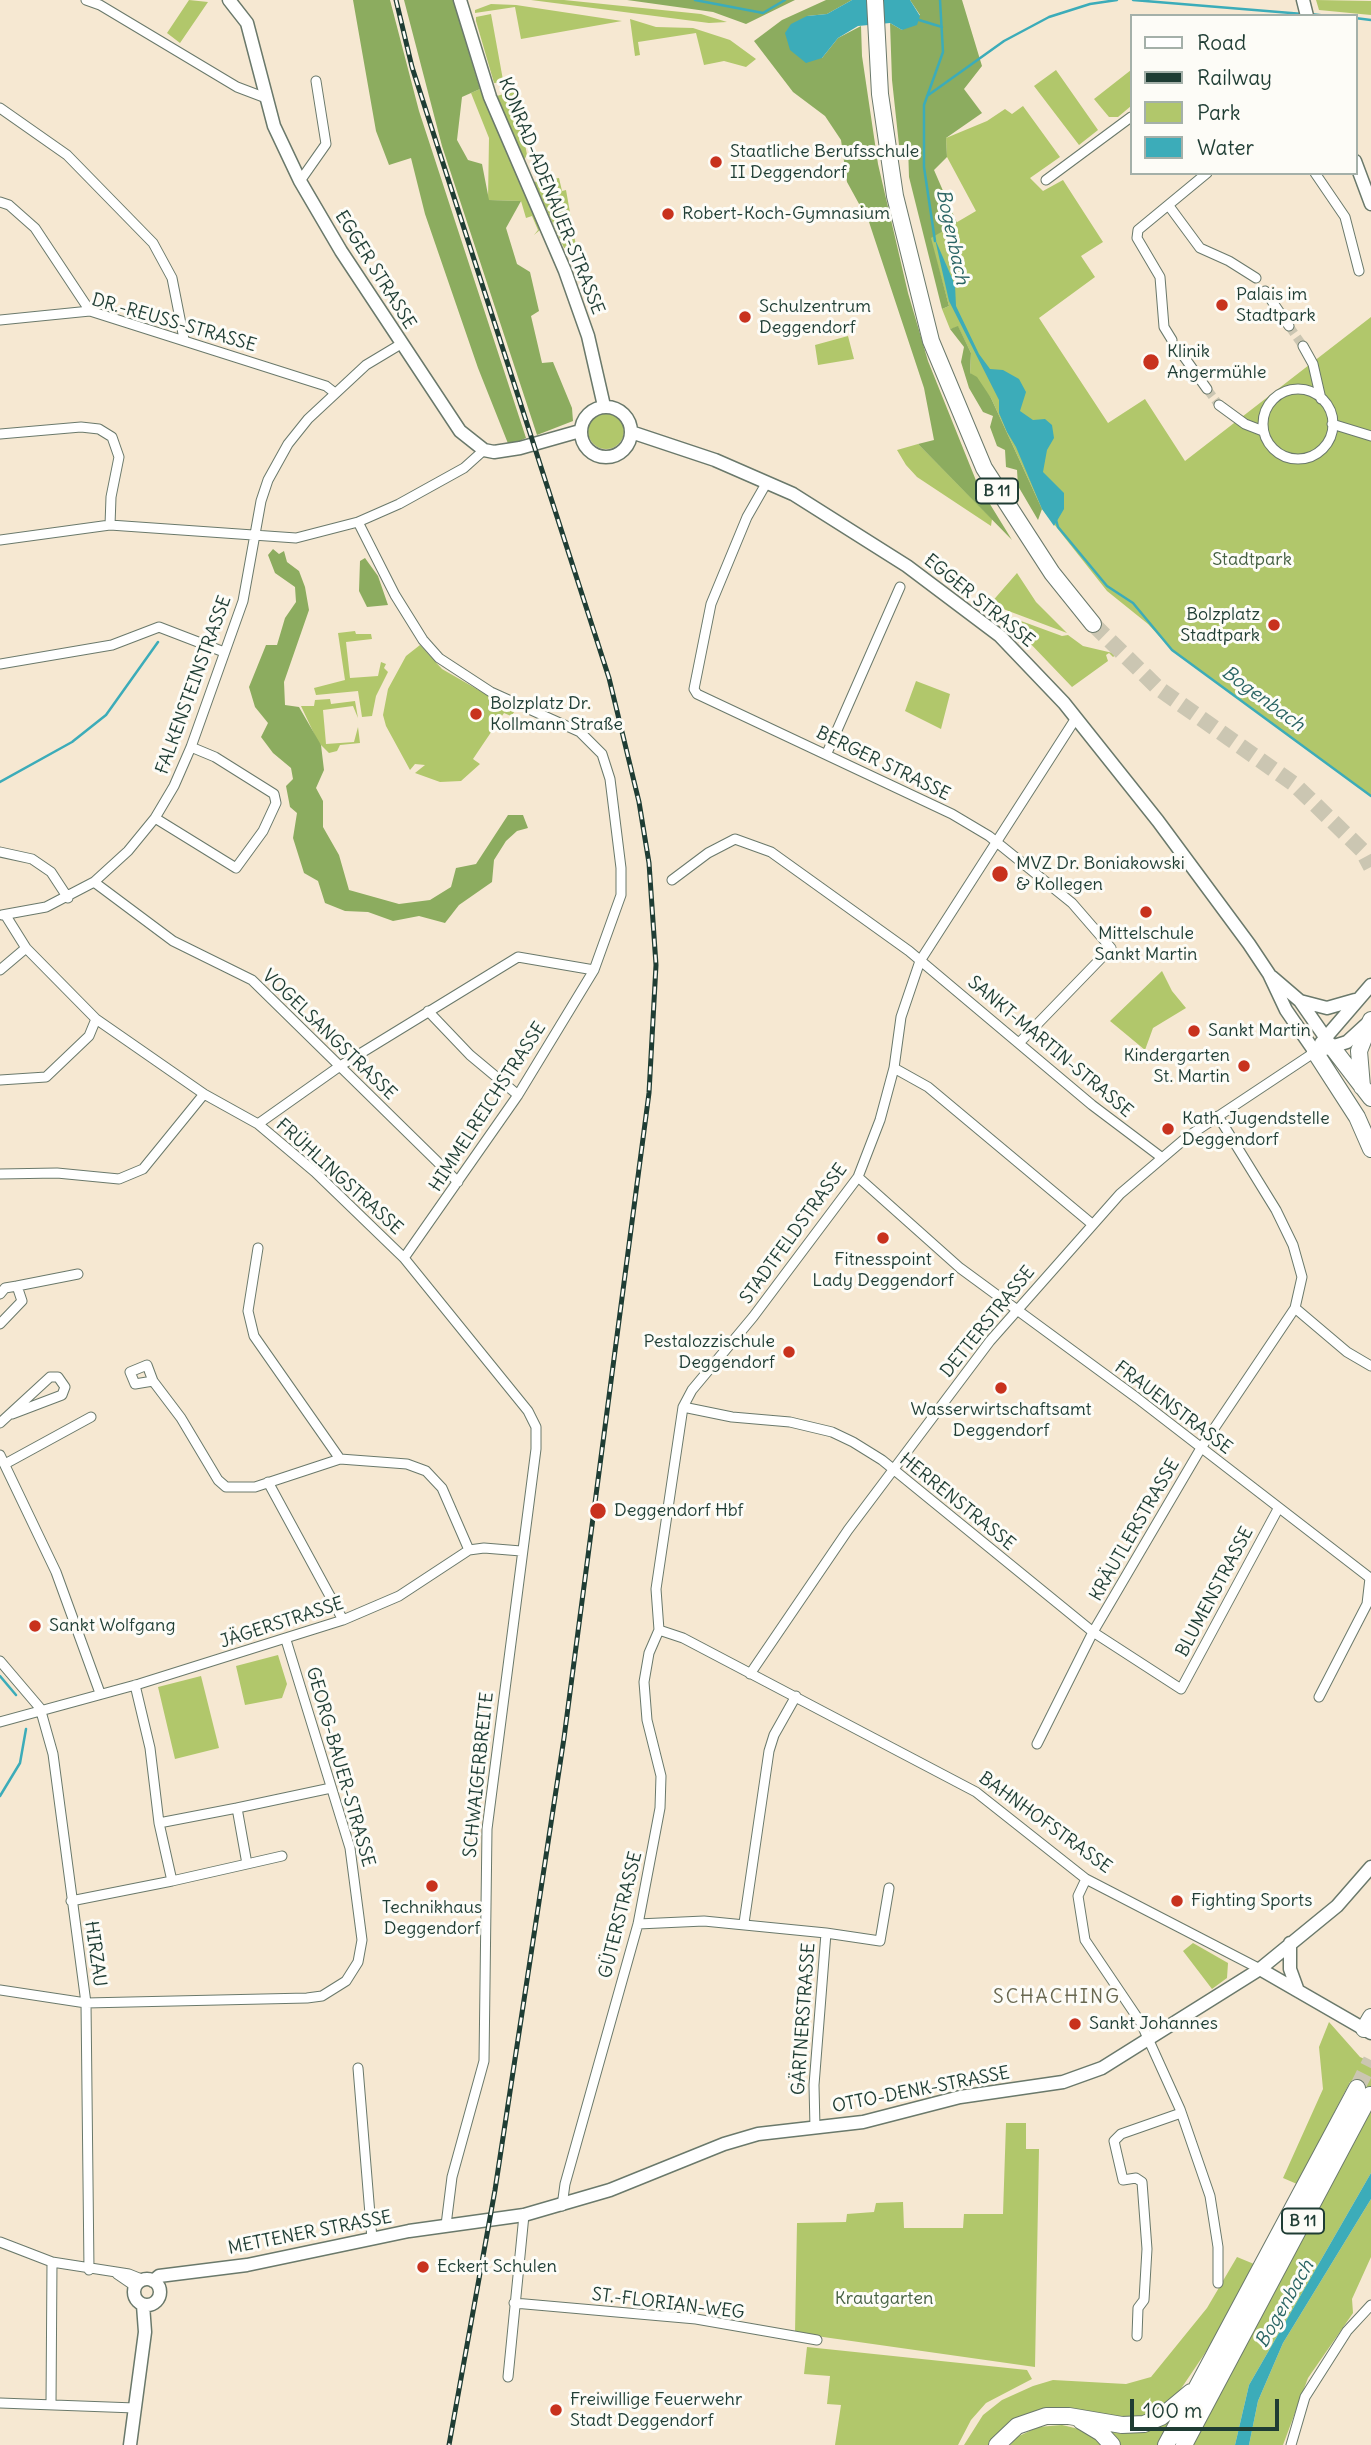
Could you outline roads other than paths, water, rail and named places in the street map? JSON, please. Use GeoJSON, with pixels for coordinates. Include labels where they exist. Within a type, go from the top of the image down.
{"type":"FeatureCollection","features":[{"type":"Feature","properties":{"kind":"highway","name":"B 11"},"geometry":{"type":"LineString","coordinates":[[875,0],[880,94],[895,196],[931,341],[984,468],[1052,573],[1093,624]]}},
{"type":"Feature","properties":{"kind":"highway"},"geometry":{"type":"LineString","coordinates":[[1366,1092],[1359,1051],[1371,1020]]}},
{"type":"Feature","properties":{"kind":"highway"},"geometry":{"type":"LineString","coordinates":[[1329,1042],[1366,1092]]}},
{"type":"Feature","properties":{"kind":"highway"},"geometry":{"type":"LineString","coordinates":[[1315,1052],[1357,1117],[1371,1149]]}},
{"type":"Feature","properties":{"kind":"highway","name":"B 11"},"geometry":{"type":"LineString","coordinates":[[1230,2343],[1363,2091]]}},
{"type":"Feature","properties":{"kind":"highway"},"geometry":{"type":"LineString","coordinates":[[1166,2445],[1199,2387],[1230,2343]]}},
{"type":"Feature","properties":{"kind":"highway"},"geometry":{"type":"LineString","coordinates":[[1184,2445],[1230,2343]]}},
{"type":"Feature","properties":{"kind":"highway"},"geometry":{"type":"LineString","coordinates":[[997,2445],[1011,2430],[1026,2421],[1069,2416],[1122,2425],[1144,2424],[1161,2417],[1199,2387]]}},
{"type":"Feature","properties":{"kind":"highway"},"geometry":{"type":"LineString","coordinates":[[1069,2416],[1093,2428],[1112,2445]]}},
{"type":"Feature","properties":{"kind":"street"},"geometry":{"type":"LineString","coordinates":[[86,0],[237,87],[266,98]]}},
{"type":"Feature","properties":{"kind":"street","name":"KONRAD-ADENAUER-STRASSE"},"geometry":{"type":"LineString","coordinates":[[460,0],[490,97],[559,258],[588,336],[604,407]]}},
{"type":"Feature","properties":{"kind":"street","name":"EGGER STRASSE"},"geometry":{"type":"LineString","coordinates":[[233,1],[247,23],[274,126],[300,181],[401,344],[460,431],[484,450]]}},
{"type":"Feature","properties":{"kind":"street"},"geometry":{"type":"LineString","coordinates":[[300,181],[326,144],[316,81]]}},
{"type":"Feature","properties":{"kind":"street"},"geometry":{"type":"LineString","coordinates":[[0,108],[66,155],[153,243],[172,278],[184,339]]}},
{"type":"Feature","properties":{"kind":"street"},"geometry":{"type":"LineString","coordinates":[[1046,180],[1130,118]]}},
{"type":"Feature","properties":{"kind":"street"},"geometry":{"type":"LineString","coordinates":[[1357,166],[1371,204]]}},
{"type":"Feature","properties":{"kind":"street"},"geometry":{"type":"LineString","coordinates":[[1172,340],[1164,327],[1160,277],[1137,238],[1138,230],[1205,175]]}},
{"type":"Feature","properties":{"kind":"street"},"geometry":{"type":"LineString","coordinates":[[1316,175],[1345,218],[1359,271]]}},
{"type":"Feature","properties":{"kind":"street"},"geometry":{"type":"LineString","coordinates":[[0,202],[9,205],[35,228],[90,311]]}},
{"type":"Feature","properties":{"kind":"street"},"geometry":{"type":"LineString","coordinates":[[1169,206],[1200,248],[1229,261],[1256,278]]}},
{"type":"Feature","properties":{"kind":"street"},"geometry":{"type":"LineString","coordinates":[[1265,291],[1289,326]]}},
{"type":"Feature","properties":{"kind":"street","name":"DR.-REUSS-STRASSE"},"geometry":{"type":"LineString","coordinates":[[0,320],[90,311],[326,386],[335,393]]}},
{"type":"Feature","properties":{"kind":"street","name":"FALKENSTEINSTRASSE"},"geometry":{"type":"LineString","coordinates":[[3,916],[46,907],[68,898],[94,882],[128,851],[155,818],[174,786],[191,747],[243,601],[254,537],[268,480],[288,443],[335,393],[366,365],[401,344]]}},
{"type":"Feature","properties":{"kind":"street"},"geometry":{"type":"LineString","coordinates":[[1303,345],[1313,364],[1321,399],[1331,415],[1332,424],[1325,445],[1311,456],[1299,459],[1276,452],[1263,431],[1263,418],[1275,397],[1299,389],[1321,399]]}},
{"type":"Feature","properties":{"kind":"street"},"geometry":{"type":"LineString","coordinates":[[1182,355],[1207,388]]}},
{"type":"Feature","properties":{"kind":"street"},"geometry":{"type":"LineString","coordinates":[[1219,405],[1245,424],[1263,431]]}},
{"type":"Feature","properties":{"kind":"street"},"geometry":{"type":"LineString","coordinates":[[604,407],[590,412],[580,431],[585,446],[605,457],[620,453],[631,432]]}},
{"type":"Feature","properties":{"kind":"street","name":"EGGER STRASSE"},"geometry":{"type":"LineString","coordinates":[[604,407],[612,407],[626,417],[631,432],[767,482],[858,533],[967,609],[1023,658],[1076,718],[1174,841],[1269,974],[1286,1010],[1315,1052]]}},
{"type":"Feature","properties":{"kind":"street"},"geometry":{"type":"LineString","coordinates":[[1332,424],[1371,436]]}},
{"type":"Feature","properties":{"kind":"street"},"geometry":{"type":"LineString","coordinates":[[0,434],[81,427],[99,429],[112,437],[119,457],[111,497],[110,525]]}},
{"type":"Feature","properties":{"kind":"street"},"geometry":{"type":"LineString","coordinates":[[0,540],[110,525],[157,526],[254,537],[296,538],[358,522],[458,472],[484,450],[503,452],[580,431]]}},
{"type":"Feature","properties":{"kind":"street","name":"BERGER STRASSE"},"geometry":{"type":"LineString","coordinates":[[767,482],[747,517],[711,604],[694,690],[697,694],[909,792],[997,842],[1072,903],[1111,948],[1019,1043]]}},
{"type":"Feature","properties":{"kind":"street","name":"HIMMELREICHSTRASSE"},"geometry":{"type":"LineString","coordinates":[[358,522],[395,595],[423,640],[439,658],[491,692],[580,732],[603,754],[610,779],[621,868],[621,895],[594,970],[518,1095],[404,1258]]}},
{"type":"Feature","properties":{"kind":"street"},"geometry":{"type":"LineString","coordinates":[[827,753],[900,587]]}},
{"type":"Feature","properties":{"kind":"street"},"geometry":{"type":"LineString","coordinates":[[0,664],[112,645],[159,627],[224,652]]}},
{"type":"Feature","properties":{"kind":"street","name":"STADTFELDSTRASSE"},"geometry":{"type":"LineString","coordinates":[[659,1630],[656,1589],[683,1407],[692,1390],[753,1317],[858,1177],[871,1148],[894,1068],[901,1017],[920,961],[1076,718]]}},
{"type":"Feature","properties":{"kind":"street"},"geometry":{"type":"LineString","coordinates":[[155,818],[236,868],[263,831],[276,803],[274,794],[215,757],[191,747]]}},
{"type":"Feature","properties":{"kind":"street","name":"SANKT-MARTIN-STRASSE"},"geometry":{"type":"LineString","coordinates":[[672,880],[708,853],[735,839],[771,852],[920,961],[1092,1105],[1161,1157]]}},
{"type":"Feature","properties":{"kind":"street"},"geometry":{"type":"LineString","coordinates":[[0,852],[32,859],[51,872],[68,898]]}},
{"type":"Feature","properties":{"kind":"street","name":"VOGELSANGSTRASSE"},"geometry":{"type":"LineString","coordinates":[[94,882],[173,941],[252,980],[458,1182]]}},
{"type":"Feature","properties":{"kind":"street","name":"FRÜHLINGSTRASSE"},"geometry":{"type":"LineString","coordinates":[[3,916],[26,948],[96,1019],[204,1094],[258,1124],[315,1172],[404,1258],[528,1411]]}},
{"type":"Feature","properties":{"kind":"street"},"geometry":{"type":"LineString","coordinates":[[0,970],[26,948]]}},
{"type":"Feature","properties":{"kind":"street"},"geometry":{"type":"LineString","coordinates":[[258,1124],[340,1066],[518,957],[594,970]]}},
{"type":"Feature","properties":{"kind":"street","name":"EGGER STRASSE"},"geometry":{"type":"LineString","coordinates":[[1269,974],[1300,1001],[1329,1042]]}},
{"type":"Feature","properties":{"kind":"street"},"geometry":{"type":"LineString","coordinates":[[1315,1052],[1329,1042],[1371,985]]}},
{"type":"Feature","properties":{"kind":"street"},"geometry":{"type":"LineString","coordinates":[[1300,1001],[1327,1008],[1359,998]]}},
{"type":"Feature","properties":{"kind":"street"},"geometry":{"type":"LineString","coordinates":[[428,1011],[470,1055],[518,1095]]}},
{"type":"Feature","properties":{"kind":"street"},"geometry":{"type":"LineString","coordinates":[[0,1080],[46,1077],[89,1036],[96,1019]]}},
{"type":"Feature","properties":{"kind":"street"},"geometry":{"type":"LineString","coordinates":[[1329,1042],[1347,1042],[1371,1020]]}},
{"type":"Feature","properties":{"kind":"street","name":"DETTERSTRASSE"},"geometry":{"type":"LineString","coordinates":[[750,1674],[892,1469],[1015,1311],[1119,1194],[1161,1157],[1217,1116],[1315,1052]]}},
{"type":"Feature","properties":{"kind":"street"},"geometry":{"type":"LineString","coordinates":[[894,1068],[928,1087],[1092,1224]]}},
{"type":"Feature","properties":{"kind":"street"},"geometry":{"type":"LineString","coordinates":[[0,1174],[57,1173],[119,1179],[143,1169],[204,1094]]}},
{"type":"Feature","properties":{"kind":"street","name":"KRÄUTLERSTRASSE"},"geometry":{"type":"LineString","coordinates":[[1037,1744],[1093,1632],[1202,1448],[1295,1308],[1302,1277],[1293,1245],[1276,1210],[1217,1116]]}},
{"type":"Feature","properties":{"kind":"street","name":"FRAUENSTRASSE"},"geometry":{"type":"LineString","coordinates":[[858,1177],[960,1268],[1202,1448],[1370,1578],[1367,1604],[1319,1697]]}},
{"type":"Feature","properties":{"kind":"street"},"geometry":{"type":"LineString","coordinates":[[258,1248],[248,1311],[254,1336],[340,1458]]}},
{"type":"Feature","properties":{"kind":"street"},"geometry":{"type":"LineString","coordinates":[[0,1294],[5,1288],[78,1274]]}},
{"type":"Feature","properties":{"kind":"street"},"geometry":{"type":"LineString","coordinates":[[0,1324],[22,1301],[17,1286]]}},
{"type":"Feature","properties":{"kind":"street"},"geometry":{"type":"LineString","coordinates":[[1295,1308],[1347,1352],[1371,1366]]}},
{"type":"Feature","properties":{"kind":"street"},"geometry":{"type":"LineString","coordinates":[[0,1423],[50,1377],[58,1377],[65,1387],[62,1395],[12,1414]]}},
{"type":"Feature","properties":{"kind":"street"},"geometry":{"type":"LineString","coordinates":[[153,1381],[181,1418],[218,1480],[226,1487],[247,1489],[340,1458],[407,1464],[426,1471],[442,1488],[468,1550],[521,1550]]}},
{"type":"Feature","properties":{"kind":"street","name":"HERRENSTRASSE"},"geometry":{"type":"LineString","coordinates":[[683,1407],[732,1417],[790,1422],[832,1432],[853,1442],[892,1469],[1093,1632],[1181,1689]]}},
{"type":"Feature","properties":{"kind":"street","name":"SCHWAIGERBREITE"},"geometry":{"type":"LineString","coordinates":[[446,2225],[452,2178],[484,2061],[487,1829],[536,1449],[536,1427],[528,1411]]}},
{"type":"Feature","properties":{"kind":"street"},"geometry":{"type":"LineString","coordinates":[[5,1464],[91,1417]]}},
{"type":"Feature","properties":{"kind":"street"},"geometry":{"type":"LineString","coordinates":[[0,1455],[56,1572],[100,1693]]}},
{"type":"Feature","properties":{"kind":"street"},"geometry":{"type":"LineString","coordinates":[[268,1482],[343,1620]]}},
{"type":"Feature","properties":{"kind":"street","name":"BLUMENSTRASSE"},"geometry":{"type":"LineString","coordinates":[[1181,1689],[1278,1509]]}},
{"type":"Feature","properties":{"kind":"street","name":"JÄGERSTRASSE"},"geometry":{"type":"LineString","coordinates":[[0,1722],[40,1708],[135,1685],[343,1620],[399,1595],[468,1550]]}},
{"type":"Feature","properties":{"kind":"street","name":"BAHNHOFSTRASSE"},"geometry":{"type":"LineString","coordinates":[[659,1630],[683,1638],[796,1696],[983,1797],[1086,1879],[1369,2026]]}},
{"type":"Feature","properties":{"kind":"street","name":"GÜTERSTRASSE"},"geometry":{"type":"LineString","coordinates":[[562,2206],[565,2184],[638,1924],[660,1808],[661,1776],[647,1720],[644,1682],[649,1653],[659,1630]]}},
{"type":"Feature","properties":{"kind":"street","name":"GEORG-BAUER-STRASSE"},"geometry":{"type":"LineString","coordinates":[[0,1990],[86,2003],[307,1998],[323,1996],[346,1981],[358,1962],[361,1950],[361,1912],[350,1849],[286,1640]]}},
{"type":"Feature","properties":{"kind":"street","name":"HIRZAU"},"geometry":{"type":"LineString","coordinates":[[0,1661],[40,1708],[53,1754],[86,2003],[89,2270]]}},
{"type":"Feature","properties":{"kind":"street"},"geometry":{"type":"LineString","coordinates":[[135,1685],[150,1748],[159,1823],[172,1881]]}},
{"type":"Feature","properties":{"kind":"street"},"geometry":{"type":"LineString","coordinates":[[744,1923],[769,1751],[774,1735],[796,1696]]}},
{"type":"Feature","properties":{"kind":"street"},"geometry":{"type":"LineString","coordinates":[[159,1823],[331,1788]]}},
{"type":"Feature","properties":{"kind":"street"},"geometry":{"type":"LineString","coordinates":[[237,1808],[247,1864]]}},
{"type":"Feature","properties":{"kind":"street"},"geometry":{"type":"LineString","coordinates":[[71,1901],[282,1856]]}},
{"type":"Feature","properties":{"kind":"street","name":"OTTO-DENK-STRASSE"},"geometry":{"type":"LineString","coordinates":[[446,2225],[524,2215],[562,2206],[610,2190],[724,2144],[758,2134],[863,2122],[960,2097],[1063,2082],[1102,2068],[1259,1969],[1336,1906],[1371,1867]]}},
{"type":"Feature","properties":{"kind":"street"},"geometry":{"type":"LineString","coordinates":[[1086,1879],[1078,1896],[1085,1940],[1130,2004],[1150,2040],[1181,2113],[1210,2196],[1217,2247],[1218,2283]]}},
{"type":"Feature","properties":{"kind":"street"},"geometry":{"type":"LineString","coordinates":[[826,1933],[880,1941],[889,1888]]}},
{"type":"Feature","properties":{"kind":"street","name":"GÄRTNERSTRASSE"},"geometry":{"type":"LineString","coordinates":[[638,1924],[704,1921],[826,1933],[814,2085],[815,2128]]}},
{"type":"Feature","properties":{"kind":"street"},"geometry":{"type":"LineString","coordinates":[[1290,1943],[1290,1969],[1298,1991]]}},
{"type":"Feature","properties":{"kind":"street"},"geometry":{"type":"LineString","coordinates":[[358,2068],[372,2239]]}},
{"type":"Feature","properties":{"kind":"street"},"geometry":{"type":"LineString","coordinates":[[1137,2336],[1139,2308],[1144,2300],[1147,2249],[1142,2182],[1136,2178],[1123,2180],[1114,2141],[1121,2134],[1181,2113]]}},
{"type":"Feature","properties":{"kind":"street"},"geometry":{"type":"LineString","coordinates":[[508,2377],[524,2215]]}},
{"type":"Feature","properties":{"kind":"street","name":"METTENER STRASSE"},"geometry":{"type":"LineString","coordinates":[[0,2242],[52,2262],[116,2273],[148,2284],[159,2277],[182,2275],[446,2225]]}},
{"type":"Feature","properties":{"kind":"street"},"geometry":{"type":"LineString","coordinates":[[51,2404],[52,2262]]}},
{"type":"Feature","properties":{"kind":"street"},"geometry":{"type":"LineString","coordinates":[[148,2284],[158,2298],[148,2304],[134,2296],[148,2284]]}},
{"type":"Feature","properties":{"kind":"street","name":"ST.-FLORIAN-WEG"},"geometry":{"type":"LineString","coordinates":[[514,2303],[696,2319],[817,2340]]}},
{"type":"Feature","properties":{"kind":"street"},"geometry":{"type":"LineString","coordinates":[[130,2445],[148,2304]]}},
{"type":"Feature","properties":{"kind":"street"},"geometry":{"type":"LineString","coordinates":[[1291,2445],[1305,2397],[1347,2331],[1371,2305]]}},
{"type":"Feature","properties":{"kind":"street"},"geometry":{"type":"LineString","coordinates":[[0,2403],[135,2407]]}},
{"type":"Feature","properties":{"kind":"water"},"geometry":{"type":"Polygon","coordinates":[[[852,0],[910,0],[920,16],[917,25],[902,30],[890,23],[858,26],[838,38],[822,58],[806,63],[790,50],[785,33],[791,24],[807,16],[827,14],[852,0]]]}},
{"type":"Feature","properties":{"kind":"water"},"geometry":{"type":"Polygon","coordinates":[[[935,239],[955,285],[956,306],[979,354],[990,369],[1003,370],[1019,379],[1026,392],[1020,411],[1033,420],[1045,419],[1052,425],[1054,438],[1047,450],[1043,472],[1064,493],[1064,509],[1054,526],[1042,509],[999,413],[999,400],[949,301],[935,239]]]}},
{"type":"Feature","properties":{"kind":"water"},"geometry":{"type":"Polygon","coordinates":[[[1371,2173],[1371,2199],[1283,2343],[1258,2401],[1249,2445],[1235,2445],[1249,2385],[1371,2173]]]}},
{"type":"Feature","properties":{"kind":"waterway"},"geometry":{"type":"LineString","coordinates":[[695,0],[763,13],[785,0]]}},
{"type":"Feature","properties":{"kind":"waterway","name":"Bogenbach"},"geometry":{"type":"LineString","coordinates":[[935,241],[924,167],[924,105],[943,52],[940,0]]}},
{"type":"Feature","properties":{"kind":"waterway"},"geometry":{"type":"LineString","coordinates":[[927,96],[1004,41],[1049,17],[1090,4],[1117,0]]}},
{"type":"Feature","properties":{"kind":"waterway"},"geometry":{"type":"LineString","coordinates":[[1133,0],[1303,14]]}},
{"type":"Feature","properties":{"kind":"waterway"},"geometry":{"type":"LineString","coordinates":[[1357,18],[1371,20]]}},
{"type":"Feature","properties":{"kind":"waterway"},"geometry":{"type":"LineString","coordinates":[[919,20],[942,27]]}},
{"type":"Feature","properties":{"kind":"waterway","name":"Bogenbach"},"geometry":{"type":"LineString","coordinates":[[1056,520],[1058,527],[1107,586],[1133,603],[1172,650],[1371,796]]}},
{"type":"Feature","properties":{"kind":"waterway"},"geometry":{"type":"LineString","coordinates":[[0,782],[72,742],[106,715],[158,642]]}},
{"type":"Feature","properties":{"kind":"waterway"},"geometry":{"type":"LineString","coordinates":[[0,1676],[16,1695]]}},
{"type":"Feature","properties":{"kind":"waterway"},"geometry":{"type":"LineString","coordinates":[[0,1796],[20,1763],[26,1729]]}},
{"type":"Feature","properties":{"kind":"tunnel"},"geometry":{"type":"LineString","coordinates":[[1289,326],[1303,346]]}},
{"type":"Feature","properties":{"kind":"tunnel"},"geometry":{"type":"LineString","coordinates":[[1207,389],[1219,405]]}},
{"type":"Feature","properties":{"kind":"tunnel"},"geometry":{"type":"LineString","coordinates":[[1093,624],[1158,688],[1294,784],[1362,850],[1371,867]]}},
{"type":"Feature","properties":{"kind":"tunnel"},"geometry":{"type":"LineString","coordinates":[[1357,2088],[1371,2060]]}},
{"type":"Feature","properties":{"kind":"railway"},"geometry":{"type":"LineString","coordinates":[[396,0],[412,67],[609,678],[639,802],[649,863],[656,965],[649,1093],[564,1738],[495,2190],[449,2445]]}},
{"type":"Feature","properties":{"kind":"place","name":"Staatliche Berufsschule II Deggendorf"},"geometry":{"type":"Point","coordinates":[716,162]}},
{"type":"Feature","properties":{"kind":"place","name":"Robert-Koch-Gymnasium"},"geometry":{"type":"Point","coordinates":[668,214]}},
{"type":"Feature","properties":{"kind":"place","name":"Palais im Stadtpark"},"geometry":{"type":"Point","coordinates":[1222,305]}},
{"type":"Feature","properties":{"kind":"place","name":"Schulzentrum Deggendorf"},"geometry":{"type":"Point","coordinates":[745,317]}},
{"type":"Feature","properties":{"kind":"place","name":"Klinik Angermühle"},"geometry":{"type":"Point","coordinates":[1151,362]}},
{"type":"Feature","properties":{"kind":"place","name":"Bolzplatz Stadtpark"},"geometry":{"type":"Point","coordinates":[1274,625]}},
{"type":"Feature","properties":{"kind":"place","name":"Bolzplatz Dr. Kollmann Straße"},"geometry":{"type":"Point","coordinates":[476,714]}},
{"type":"Feature","properties":{"kind":"place","name":"MVZ Dr. Boniakowski & Kollegen"},"geometry":{"type":"Point","coordinates":[1000,874]}},
{"type":"Feature","properties":{"kind":"place","name":"Mittelschule Sankt Martin"},"geometry":{"type":"Point","coordinates":[1146,912]}},
{"type":"Feature","properties":{"kind":"place","name":"Sankt Martin"},"geometry":{"type":"Point","coordinates":[1194,1031]}},
{"type":"Feature","properties":{"kind":"place","name":"Kindergarten St. Martin"},"geometry":{"type":"Point","coordinates":[1244,1066]}},
{"type":"Feature","properties":{"kind":"place","name":"Kath. Jugendstelle Deggendorf"},"geometry":{"type":"Point","coordinates":[1168,1129]}},
{"type":"Feature","properties":{"kind":"place","name":"Fitnesspoint Lady Deggendorf"},"geometry":{"type":"Point","coordinates":[883,1238]}},
{"type":"Feature","properties":{"kind":"place","name":"Pestalozzischule Deggendorf"},"geometry":{"type":"Point","coordinates":[789,1352]}},
{"type":"Feature","properties":{"kind":"place","name":"Wasserwirtschaftsamt Deggendorf"},"geometry":{"type":"Point","coordinates":[1001,1388]}},
{"type":"Feature","properties":{"kind":"place","name":"Deggendorf Hbf"},"geometry":{"type":"Point","coordinates":[598,1511]}},
{"type":"Feature","properties":{"kind":"place","name":"Sankt Wolfgang"},"geometry":{"type":"Point","coordinates":[35,1626]}},
{"type":"Feature","properties":{"kind":"place","name":"Technikhaus Deggendorf"},"geometry":{"type":"Point","coordinates":[432,1886]}},
{"type":"Feature","properties":{"kind":"place","name":"Fighting Sports"},"geometry":{"type":"Point","coordinates":[1177,1901]}},
{"type":"Feature","properties":{"kind":"place","name":"Sankt Johannes"},"geometry":{"type":"Point","coordinates":[1075,2024]}},
{"type":"Feature","properties":{"kind":"place","name":"Eckert Schulen"},"geometry":{"type":"Point","coordinates":[423,2267]}},
{"type":"Feature","properties":{"kind":"place","name":"Freiwillige Feuerwehr Stadt Deggendorf"},"geometry":{"type":"Point","coordinates":[556,2410]}},
{"type":"Feature","properties":{"kind":"district","name":"SCHACHING"},"geometry":{"type":"Point","coordinates":[1057,1998]}},
{"type":"Feature","properties":{"kind":"park label","name":"Stadtpark"},"geometry":{"type":"Point","coordinates":[1252,560]}},
{"type":"Feature","properties":{"kind":"park label","name":"Krautgarten"},"geometry":{"type":"Point","coordinates":[884,2299]}}]}
